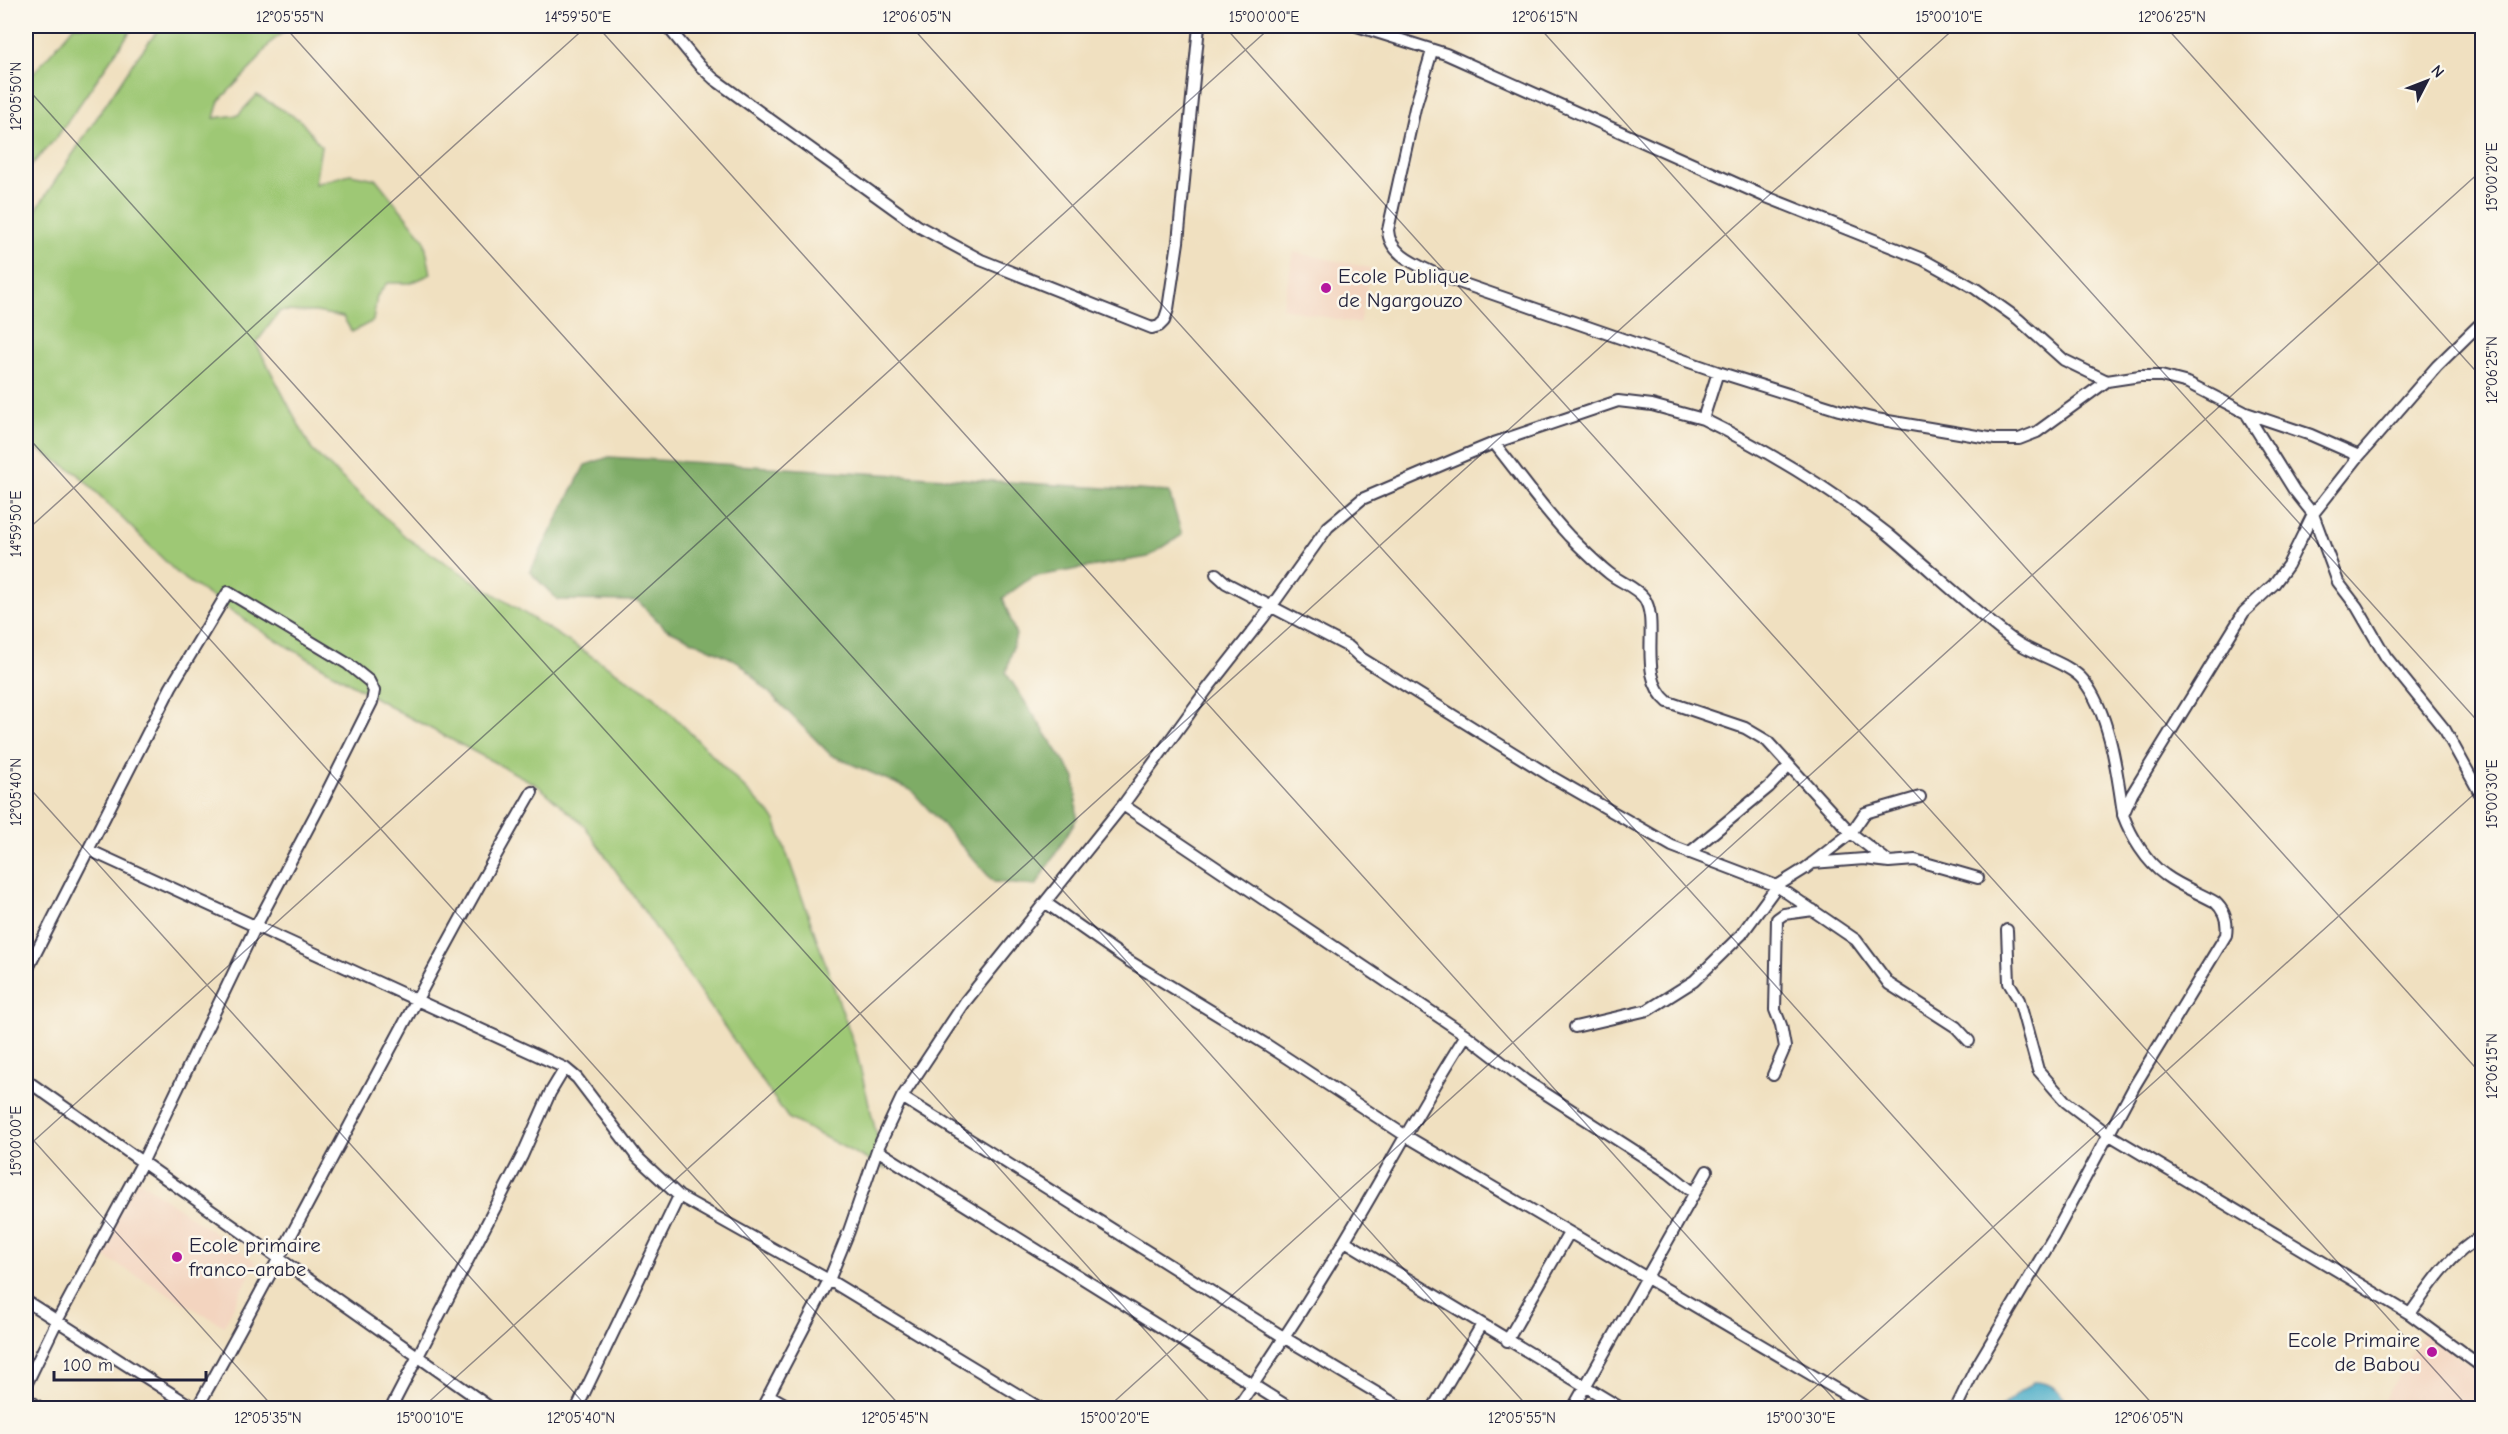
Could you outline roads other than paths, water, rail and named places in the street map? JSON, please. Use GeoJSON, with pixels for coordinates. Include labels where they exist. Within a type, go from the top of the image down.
{"type":"FeatureCollection","features":[{"type":"Feature","properties":{"kind":"street"},"geometry":{"type":"LineString","coordinates":[[667,26],[699,65],[714,79],[918,226],[981,260],[1152,328],[1164,321],[1168,309],[1178,242],[1199,26]]}},
{"type":"Feature","properties":{"kind":"street"},"geometry":{"type":"LineString","coordinates":[[1357,26],[1446,54],[1764,196],[1922,260],[1976,289],[2039,337],[2064,360],[2107,381]]}},
{"type":"Feature","properties":{"kind":"street"},"geometry":{"type":"LineString","coordinates":[[1432,51],[1415,108],[1388,230],[1388,241],[1395,250],[1438,275],[1718,372],[1839,410],[1876,419],[1995,439],[2019,439],[2037,432],[2107,381],[2140,376],[2161,376],[2187,383],[2246,413],[2311,435],[2359,456]]}},
{"type":"Feature","properties":{"kind":"street"},"geometry":{"type":"LineString","coordinates":[[2124,814],[2132,794],[2244,612],[2274,584],[2288,565],[2313,514],[2359,456],[2438,366],[2482,322]]}},
{"type":"Feature","properties":{"kind":"street"},"geometry":{"type":"LineString","coordinates":[[1703,419],[1718,372]]}},
{"type":"Feature","properties":{"kind":"street"},"geometry":{"type":"LineString","coordinates":[[762,1408],[829,1280],[849,1232],[877,1150],[902,1096],[965,1002],[1123,805],[1208,688],[1271,607],[1328,526],[1362,500],[1494,443],[1618,401],[1652,405],[1703,419],[1752,443],[1818,484],[1887,534],[2014,641],[2082,678],[2097,706],[2116,759],[2128,829],[2153,863],[2165,875],[2215,902],[2221,908],[2228,926],[2226,935],[2135,1085],[2054,1236],[1974,1371],[1956,1408]]}},
{"type":"Feature","properties":{"kind":"street"},"geometry":{"type":"LineString","coordinates":[[2246,413],[2294,490],[2313,514],[2337,582],[2357,607],[2386,657],[2445,730],[2482,797]]}},
{"type":"Feature","properties":{"kind":"street"},"geometry":{"type":"LineString","coordinates":[[1494,443],[1569,536],[1610,574],[1644,598],[1649,612],[1651,662],[1658,694],[1668,702],[1745,729],[1767,741],[1851,833],[1889,862]]}},
{"type":"Feature","properties":{"kind":"street"},"geometry":{"type":"LineString","coordinates":[[1216,574],[1271,607],[1349,647],[1361,658],[1551,777],[1672,846],[1777,886],[1856,940],[1889,984],[1956,1027],[1969,1041]]}},
{"type":"Feature","properties":{"kind":"street"},"geometry":{"type":"LineString","coordinates":[[26,972],[171,687],[228,592],[348,664],[369,681],[374,691],[372,702],[255,928],[142,1163],[57,1321],[26,1384]]}},
{"type":"Feature","properties":{"kind":"street"},"geometry":{"type":"LineString","coordinates":[[1689,853],[1769,787],[1790,766]]}},
{"type":"Feature","properties":{"kind":"street"},"geometry":{"type":"LineString","coordinates":[[26,1301],[196,1408],[280,1259],[416,999],[532,792]]}},
{"type":"Feature","properties":{"kind":"street"},"geometry":{"type":"LineString","coordinates":[[1575,1027],[1648,1010],[1694,981],[1741,935],[1777,886],[1851,833],[1865,813],[1920,796]]}},
{"type":"Feature","properties":{"kind":"street"},"geometry":{"type":"LineString","coordinates":[[1123,805],[1466,1035],[1526,1081],[1669,1173],[1694,1193]]}},
{"type":"Feature","properties":{"kind":"street"},"geometry":{"type":"LineString","coordinates":[[89,850],[565,1068],[578,1078],[638,1157],[679,1196],[829,1280],[1040,1408]]}},
{"type":"Feature","properties":{"kind":"street"},"geometry":{"type":"LineString","coordinates":[[1812,863],[1864,859],[1889,862],[1915,860],[1978,878]]}},
{"type":"Feature","properties":{"kind":"street"},"geometry":{"type":"LineString","coordinates":[[1046,903],[1129,961],[1267,1045],[1406,1136],[1868,1408]]}},
{"type":"Feature","properties":{"kind":"street"},"geometry":{"type":"LineString","coordinates":[[1773,1075],[1785,1047],[1782,1025],[1775,1010],[1777,919],[1784,914],[1813,910]]}},
{"type":"Feature","properties":{"kind":"street"},"geometry":{"type":"LineString","coordinates":[[2007,930],[2009,982],[2019,1000],[2038,1070],[2066,1102],[2108,1134],[2410,1314],[2482,1368]]}},
{"type":"Feature","properties":{"kind":"street"},"geometry":{"type":"LineString","coordinates":[[1237,1408],[1285,1338],[1345,1241],[1466,1035]]}},
{"type":"Feature","properties":{"kind":"street"},"geometry":{"type":"LineString","coordinates":[[391,1408],[522,1156],[550,1093],[565,1068]]}},
{"type":"Feature","properties":{"kind":"street"},"geometry":{"type":"LineString","coordinates":[[26,1080],[491,1408]]}},
{"type":"Feature","properties":{"kind":"street"},"geometry":{"type":"LineString","coordinates":[[902,1096],[1285,1338],[1402,1408]]}},
{"type":"Feature","properties":{"kind":"street"},"geometry":{"type":"LineString","coordinates":[[877,1150],[1290,1408]]}},
{"type":"Feature","properties":{"kind":"street"},"geometry":{"type":"LineString","coordinates":[[1573,1408],[1707,1171]]}},
{"type":"Feature","properties":{"kind":"street"},"geometry":{"type":"LineString","coordinates":[[577,1408],[679,1196]]}},
{"type":"Feature","properties":{"kind":"street"},"geometry":{"type":"LineString","coordinates":[[1507,1341],[1569,1233]]}},
{"type":"Feature","properties":{"kind":"street"},"geometry":{"type":"LineString","coordinates":[[2410,1314],[2431,1283],[2467,1244],[2482,1236]]}},
{"type":"Feature","properties":{"kind":"street"},"geometry":{"type":"LineString","coordinates":[[1345,1241],[1481,1326],[1621,1408]]}},
{"type":"Feature","properties":{"kind":"street"},"geometry":{"type":"LineString","coordinates":[[1432,1408],[1481,1326]]}},
{"type":"Feature","properties":{"kind":"street"},"geometry":{"type":"LineString","coordinates":[[769,1395],[792,1408]]}},
{"type":"Feature","properties":{"kind":"street"},"geometry":{"type":"LineString","coordinates":[[26,1398],[40,1408]]}},
{"type":"Feature","properties":{"kind":"water"},"geometry":{"type":"Polygon","coordinates":[[[2033,1382],[2045,1383],[2059,1392],[2067,1408],[2000,1408],[2033,1382]]]}},
{"type":"Feature","properties":{"kind":"place","name":"Ecole Publique de Ngargouzo"},"geometry":{"type":"Point","coordinates":[1326,288]}},
{"type":"Feature","properties":{"kind":"place","name":"Ecole primaire franco-arabe"},"geometry":{"type":"Point","coordinates":[177,1257]}},
{"type":"Feature","properties":{"kind":"place","name":"Ecole Primaire de Babou"},"geometry":{"type":"Point","coordinates":[2432,1352]}}]}
